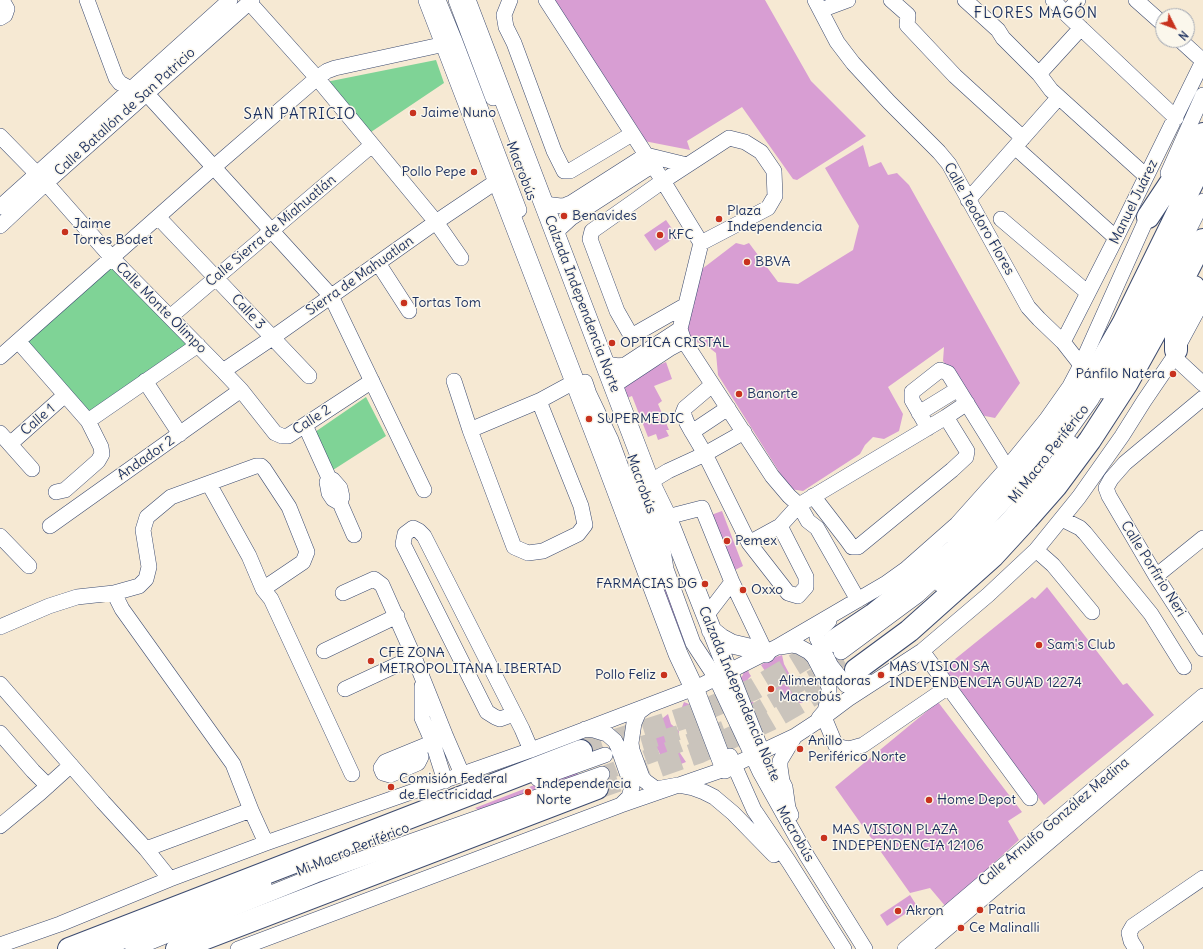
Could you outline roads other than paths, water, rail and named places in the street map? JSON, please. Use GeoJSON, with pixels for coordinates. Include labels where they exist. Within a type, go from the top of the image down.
{"type":"FeatureCollection","features":[{"type":"Feature","properties":{"kind":"highway"},"geometry":{"type":"LineString","coordinates":[[1148,217],[1203,134]]}},
{"type":"Feature","properties":{"kind":"highway"},"geometry":{"type":"LineString","coordinates":[[844,655],[873,615],[955,550],[991,512],[1027,470],[1060,426],[1095,373],[1123,324],[1203,162]]}},
{"type":"Feature","properties":{"kind":"highway"},"geometry":{"type":"LineString","coordinates":[[844,655],[909,631],[993,556],[1056,486],[1090,440],[1127,384],[1203,240]]}},
{"type":"Feature","properties":{"kind":"highway"},"geometry":{"type":"LineString","coordinates":[[1175,353],[1176,331],[1203,263]]}},
{"type":"Feature","properties":{"kind":"highway"},"geometry":{"type":"LineString","coordinates":[[69,949],[581,751]]}},
{"type":"Feature","properties":{"kind":"highway"},"geometry":{"type":"LineString","coordinates":[[177,949],[600,781]]}},
{"type":"Feature","properties":{"kind":"main road"},"geometry":{"type":"LineString","coordinates":[[428,0],[676,646],[698,686],[729,767]]}},
{"type":"Feature","properties":{"kind":"main road","name":"Calzada Independencia Norte"},"geometry":{"type":"LineString","coordinates":[[466,0],[650,482],[667,517],[709,623],[722,675],[756,754]]}},
{"type":"Feature","properties":{"kind":"main road"},"geometry":{"type":"LineString","coordinates":[[709,623],[721,638],[732,644],[762,651],[772,650]]}},
{"type":"Feature","properties":{"kind":"street"},"geometry":{"type":"LineString","coordinates":[[0,18],[5,15],[7,9],[2,0]]}},
{"type":"Feature","properties":{"kind":"street"},"geometry":{"type":"LineString","coordinates":[[87,0],[116,78],[120,83],[131,89],[147,94],[331,296],[397,433],[396,442],[398,449],[403,455],[409,457],[424,490]]}},
{"type":"Feature","properties":{"kind":"street","name":"Calle Batallón de San Patricio"},"geometry":{"type":"LineString","coordinates":[[0,226],[42,178],[131,89],[230,0]]}},
{"type":"Feature","properties":{"kind":"street","name":"Macrobús"},"geometry":{"type":"LineString","coordinates":[[438,0],[589,394],[611,440],[649,543],[654,574],[698,686]]}},
{"type":"Feature","properties":{"kind":"street","name":"Macrobús"},"geometry":{"type":"LineString","coordinates":[[456,0],[600,377],[623,433],[661,538],[666,569],[693,643],[722,675]]}},
{"type":"Feature","properties":{"kind":"street"},"geometry":{"type":"LineString","coordinates":[[510,0],[504,15],[506,27],[514,43],[554,151],[564,170],[570,171],[632,134]]}},
{"type":"Feature","properties":{"kind":"street"},"geometry":{"type":"LineString","coordinates":[[546,0],[663,181],[701,243],[686,305],[682,335],[712,385],[772,476],[799,505],[808,521],[817,528],[850,604]]}},
{"type":"Feature","properties":{"kind":"street"},"geometry":{"type":"LineString","coordinates":[[818,5],[848,0]]}},
{"type":"Feature","properties":{"kind":"street"},"geometry":{"type":"LineString","coordinates":[[891,0],[908,15],[907,25],[955,76],[1116,238]]}},
{"type":"Feature","properties":{"kind":"street"},"geometry":{"type":"LineString","coordinates":[[965,0],[998,30],[1003,38],[1039,74],[1050,90],[1146,176]]}},
{"type":"Feature","properties":{"kind":"street"},"geometry":{"type":"LineString","coordinates":[[1053,0],[1176,118]]}},
{"type":"Feature","properties":{"kind":"street"},"geometry":{"type":"LineString","coordinates":[[1066,14],[1078,0]]}},
{"type":"Feature","properties":{"kind":"street"},"geometry":{"type":"LineString","coordinates":[[1136,0],[1155,17]]}},
{"type":"Feature","properties":{"kind":"street"},"geometry":{"type":"LineString","coordinates":[[250,1],[317,78],[436,222],[461,258]]}},
{"type":"Feature","properties":{"kind":"street","name":"Calle Batallón de San Patricio"},"geometry":{"type":"LineString","coordinates":[[0,208],[42,178],[147,94],[250,1]]}},
{"type":"Feature","properties":{"kind":"street","name":"Calle Teodoro Flores"},"geometry":{"type":"LineString","coordinates":[[818,5],[837,42],[853,63],[949,164],[1028,307],[1063,342],[1081,365]]}},
{"type":"Feature","properties":{"kind":"street"},"geometry":{"type":"LineString","coordinates":[[1039,74],[1081,28]]}},
{"type":"Feature","properties":{"kind":"street"},"geometry":{"type":"LineString","coordinates":[[0,357],[214,167],[317,78],[335,68],[445,44]]}},
{"type":"Feature","properties":{"kind":"street"},"geometry":{"type":"LineString","coordinates":[[1189,48],[1203,61]]}},
{"type":"Feature","properties":{"kind":"street","name":"Manuel Juárez"},"geometry":{"type":"LineString","coordinates":[[1063,342],[1176,118],[1203,61]]}},
{"type":"Feature","properties":{"kind":"street"},"geometry":{"type":"LineString","coordinates":[[0,945],[60,924],[266,843],[531,750],[698,686],[772,650],[890,581],[906,569],[957,524],[1007,468],[1046,420],[1070,386],[1081,365],[1203,95]]}},
{"type":"Feature","properties":{"kind":"street"},"geometry":{"type":"LineString","coordinates":[[968,200],[1059,97]]}},
{"type":"Feature","properties":{"kind":"street","name":"Calle Monte Olimpo"},"geometry":{"type":"LineString","coordinates":[[0,136],[42,178],[112,258],[241,390]]}},
{"type":"Feature","properties":{"kind":"street"},"geometry":{"type":"LineString","coordinates":[[686,305],[635,334],[629,332],[617,311],[590,239],[592,231],[663,181],[729,138],[745,142],[760,152],[774,171],[775,196],[768,208],[701,243]]}},
{"type":"Feature","properties":{"kind":"street","name":"Calle Sierra de Miahuatlán"},"geometry":{"type":"LineString","coordinates":[[170,317],[372,145]]}},
{"type":"Feature","properties":{"kind":"street"},"geometry":{"type":"LineString","coordinates":[[556,238],[559,229],[571,218],[649,160]]}},
{"type":"Feature","properties":{"kind":"street"},"geometry":{"type":"LineString","coordinates":[[544,204],[561,206],[571,203],[649,160],[688,165]]}},
{"type":"Feature","properties":{"kind":"street","name":"Sierra de Mahuatlan"},"geometry":{"type":"LineString","coordinates":[[223,370],[272,338],[436,222],[497,181]]}},
{"type":"Feature","properties":{"kind":"street","name":"Mi Macro Periférico"},"geometry":{"type":"LineString","coordinates":[[844,655],[918,595],[983,534],[1040,471],[1091,400],[1128,334],[1203,182]]}},
{"type":"Feature","properties":{"kind":"street","name":"Mi Macro Periférico"},"geometry":{"type":"LineString","coordinates":[[844,655],[884,631],[923,599],[968,559],[1005,523],[1048,474],[1072,442],[1113,378],[1145,318],[1203,201]]}},
{"type":"Feature","properties":{"kind":"street","name":"Calle 3"},"geometry":{"type":"LineString","coordinates":[[158,217],[309,376]]}},
{"type":"Feature","properties":{"kind":"street"},"geometry":{"type":"LineString","coordinates":[[1001,219],[1088,293]]}},
{"type":"Feature","properties":{"kind":"street"},"geometry":{"type":"LineString","coordinates":[[378,263],[409,311]]}},
{"type":"Feature","properties":{"kind":"street"},"geometry":{"type":"LineString","coordinates":[[238,949],[621,805],[729,767],[795,736],[922,651],[988,595],[1036,550],[1079,498],[1122,436],[1175,353],[1203,300]]}},
{"type":"Feature","properties":{"kind":"street"},"geometry":{"type":"LineString","coordinates":[[606,364],[619,366],[625,365],[682,335]]}},
{"type":"Feature","properties":{"kind":"street"},"geometry":{"type":"LineString","coordinates":[[613,386],[658,356],[682,335]]}},
{"type":"Feature","properties":{"kind":"street"},"geometry":{"type":"LineString","coordinates":[[18,341],[88,421],[101,447],[102,454],[98,461],[65,490],[56,492]]}},
{"type":"Feature","properties":{"kind":"street"},"geometry":{"type":"LineString","coordinates":[[88,421],[198,345]]}},
{"type":"Feature","properties":{"kind":"street"},"geometry":{"type":"LineString","coordinates":[[1175,353],[1203,384]]}},
{"type":"Feature","properties":{"kind":"street"},"geometry":{"type":"LineString","coordinates":[[928,428],[912,400],[912,392],[940,370],[948,373],[1007,468]]}},
{"type":"Feature","properties":{"kind":"street"},"geometry":{"type":"LineString","coordinates":[[454,380],[470,430],[514,547],[528,553],[543,551],[578,534],[585,525],[581,506],[539,401]]}},
{"type":"Feature","properties":{"kind":"street"},"geometry":{"type":"LineString","coordinates":[[145,381],[180,434]]}},
{"type":"Feature","properties":{"kind":"street","name":"Calle 2"},"geometry":{"type":"LineString","coordinates":[[241,390],[275,433],[282,436],[288,436],[372,381]]}},
{"type":"Feature","properties":{"kind":"street"},"geometry":{"type":"LineString","coordinates":[[470,430],[539,401],[574,382]]}},
{"type":"Feature","properties":{"kind":"street"},"geometry":{"type":"LineString","coordinates":[[712,385],[685,408],[683,413],[749,543],[788,592],[798,596],[806,587],[806,577],[780,526]]}},
{"type":"Feature","properties":{"kind":"street"},"geometry":{"type":"LineString","coordinates":[[919,413],[958,389]]}},
{"type":"Feature","properties":{"kind":"street","name":"Andador 2"},"geometry":{"type":"LineString","coordinates":[[50,526],[241,390]]}},
{"type":"Feature","properties":{"kind":"street","name":"Calle 1"},"geometry":{"type":"LineString","coordinates":[[5,439],[65,395]]}},
{"type":"Feature","properties":{"kind":"street","name":"Calle Porfirio Neri"},"geometry":{"type":"LineString","coordinates":[[1203,398],[1125,463],[1111,479],[1106,488],[1109,496],[1156,576],[1203,649]]}},
{"type":"Feature","properties":{"kind":"street"},"geometry":{"type":"LineString","coordinates":[[749,543],[780,526],[799,505],[813,496],[928,428],[967,403]]}},
{"type":"Feature","properties":{"kind":"street"},"geometry":{"type":"LineString","coordinates":[[692,432],[728,408]]}},
{"type":"Feature","properties":{"kind":"street"},"geometry":{"type":"LineString","coordinates":[[813,496],[852,547],[858,546],[966,457],[967,451],[946,417]]}},
{"type":"Feature","properties":{"kind":"street"},"geometry":{"type":"LineString","coordinates":[[305,425],[329,478],[327,482],[329,493],[333,499],[340,502],[354,535]]}},
{"type":"Feature","properties":{"kind":"street"},"geometry":{"type":"LineString","coordinates":[[650,482],[668,471],[705,454],[744,432]]}},
{"type":"Feature","properties":{"kind":"street"},"geometry":{"type":"LineString","coordinates":[[5,439],[32,468]]}},
{"type":"Feature","properties":{"kind":"street"},"geometry":{"type":"LineString","coordinates":[[0,627],[48,606],[77,597],[114,593],[140,586],[146,579],[149,567],[143,530],[147,517],[171,498],[256,466],[261,466],[264,469],[289,507],[307,552],[303,562],[263,589]]}},
{"type":"Feature","properties":{"kind":"street"},"geometry":{"type":"LineString","coordinates":[[209,484],[249,556],[263,589],[271,599],[352,774]]}},
{"type":"Feature","properties":{"kind":"street"},"geometry":{"type":"LineString","coordinates":[[667,517],[702,508],[732,582],[772,650]]}},
{"type":"Feature","properties":{"kind":"street"},"geometry":{"type":"LineString","coordinates":[[1062,519],[1080,528],[1090,538],[1151,614],[1184,667]]}},
{"type":"Feature","properties":{"kind":"street"},"geometry":{"type":"LineString","coordinates":[[514,714],[500,719],[487,712],[403,544],[405,534],[413,528],[424,536],[514,714],[531,750]]}},
{"type":"Feature","properties":{"kind":"street"},"geometry":{"type":"LineString","coordinates":[[0,536],[29,566]]}},
{"type":"Feature","properties":{"kind":"street"},"geometry":{"type":"LineString","coordinates":[[1156,576],[1203,538]]}},
{"type":"Feature","properties":{"kind":"street"},"geometry":{"type":"LineString","coordinates":[[1036,550],[1053,565],[1092,612]]}},
{"type":"Feature","properties":{"kind":"street"},"geometry":{"type":"LineString","coordinates":[[343,593],[374,579],[382,585],[397,616],[422,679],[439,740],[445,781]]}},
{"type":"Feature","properties":{"kind":"street"},"geometry":{"type":"LineString","coordinates":[[709,623],[732,582]]}},
{"type":"Feature","properties":{"kind":"street"},"geometry":{"type":"LineString","coordinates":[[114,593],[126,615],[233,764],[266,843]]}},
{"type":"Feature","properties":{"kind":"street"},"geometry":{"type":"LineString","coordinates":[[850,604],[818,632],[817,638],[831,666],[846,685],[856,686],[882,677]]}},
{"type":"Feature","properties":{"kind":"street"},"geometry":{"type":"LineString","coordinates":[[324,651],[397,616]]}},
{"type":"Feature","properties":{"kind":"street"},"geometry":{"type":"LineString","coordinates":[[772,650],[792,645],[804,648],[814,657],[827,682],[830,696],[825,711],[819,720]]}},
{"type":"Feature","properties":{"kind":"street"},"geometry":{"type":"LineString","coordinates":[[922,651],[1030,798]]}},
{"type":"Feature","properties":{"kind":"street"},"geometry":{"type":"LineString","coordinates":[[344,690],[414,657]]}},
{"type":"Feature","properties":{"kind":"street"},"geometry":{"type":"LineString","coordinates":[[0,684],[146,849],[170,880]]}},
{"type":"Feature","properties":{"kind":"street"},"geometry":{"type":"LineString","coordinates":[[819,720],[836,746],[849,749],[863,745],[948,686]]}},
{"type":"Feature","properties":{"kind":"street","name":"Calle Arnulfo González Medina"},"geometry":{"type":"LineString","coordinates":[[905,949],[1203,696]]}},
{"type":"Feature","properties":{"kind":"street"},"geometry":{"type":"LineString","coordinates":[[650,704],[640,712],[634,723],[631,743],[632,750],[642,777],[648,784],[656,789],[678,785],[698,790],[714,797],[733,813],[774,855]]}},
{"type":"Feature","properties":{"kind":"street","name":"Calle Arnulfo González Medina"},"geometry":{"type":"LineString","coordinates":[[923,949],[1203,711]]}},
{"type":"Feature","properties":{"kind":"street"},"geometry":{"type":"LineString","coordinates":[[585,729],[607,734],[616,741],[632,787],[630,798],[621,805]]}},
{"type":"Feature","properties":{"kind":"street"},"geometry":{"type":"LineString","coordinates":[[0,733],[48,786]]}},
{"type":"Feature","properties":{"kind":"street"},"geometry":{"type":"LineString","coordinates":[[791,815],[788,808],[785,787],[782,781],[780,761],[795,736]]}},
{"type":"Feature","properties":{"kind":"street"},"geometry":{"type":"LineString","coordinates":[[418,749],[439,740]]}},
{"type":"Feature","properties":{"kind":"street"},"geometry":{"type":"LineString","coordinates":[[439,740],[462,774]]}},
{"type":"Feature","properties":{"kind":"street","name":"Macrobús"},"geometry":{"type":"LineString","coordinates":[[756,754],[760,772],[807,856],[865,949]]}},
{"type":"Feature","properties":{"kind":"street","name":"Calzada Independencia Norte"},"geometry":{"type":"LineString","coordinates":[[756,754],[791,815],[874,949]]}},
{"type":"Feature","properties":{"kind":"street","name":"Mi Macro Periférico"},"geometry":{"type":"LineString","coordinates":[[103,949],[471,803],[605,755]]}},
{"type":"Feature","properties":{"kind":"street"},"geometry":{"type":"LineString","coordinates":[[0,826],[71,765]]}},
{"type":"Feature","properties":{"kind":"street"},"geometry":{"type":"LineString","coordinates":[[729,767],[774,855],[834,949]]}},
{"type":"Feature","properties":{"kind":"street","name":"Macrobús"},"geometry":{"type":"LineString","coordinates":[[729,767],[754,810],[790,862],[844,949]]}},
{"type":"Feature","properties":{"kind":"street","name":"Mi Macro Periférico"},"geometry":{"type":"LineString","coordinates":[[133,949],[316,875],[600,781]]}},
{"type":"Feature","properties":{"kind":"street"},"geometry":{"type":"LineString","coordinates":[[146,849],[251,810]]}},
{"type":"Feature","properties":{"kind":"street"},"geometry":{"type":"LineString","coordinates":[[1136,949],[1131,941],[1129,933],[1133,926],[1203,878]]}},
{"type":"Feature","properties":{"kind":"tunnel"},"geometry":{"type":"LineString","coordinates":[[581,751],[690,716],[754,689],[831,643]]}},
{"type":"Feature","properties":{"kind":"tunnel"},"geometry":{"type":"LineString","coordinates":[[602,774],[727,727],[845,658]]}},
{"type":"Feature","properties":{"kind":"tunnel"},"geometry":{"type":"LineString","coordinates":[[597,788],[700,752],[770,720],[847,675]]}},
{"type":"Feature","properties":{"kind":"tunnel"},"geometry":{"type":"LineString","coordinates":[[620,750],[704,725]]}},
{"type":"Feature","properties":{"kind":"place","name":"Jaime Nuno"},"geometry":{"type":"Point","coordinates":[413,113]}},
{"type":"Feature","properties":{"kind":"place","name":"Pollo Pepe"},"geometry":{"type":"Point","coordinates":[474,172]}},
{"type":"Feature","properties":{"kind":"place","name":"Benavides"},"geometry":{"type":"Point","coordinates":[564,216]}},
{"type":"Feature","properties":{"kind":"place","name":"Plaza Independencia"},"geometry":{"type":"Point","coordinates":[719,219]}},
{"type":"Feature","properties":{"kind":"place","name":"Jaime Torres Bodet"},"geometry":{"type":"Point","coordinates":[65,232]}},
{"type":"Feature","properties":{"kind":"place","name":"KFC"},"geometry":{"type":"Point","coordinates":[660,235]}},
{"type":"Feature","properties":{"kind":"place","name":"BBVA"},"geometry":{"type":"Point","coordinates":[747,262]}},
{"type":"Feature","properties":{"kind":"place","name":"Tortas Tom"},"geometry":{"type":"Point","coordinates":[404,303]}},
{"type":"Feature","properties":{"kind":"place","name":"OPTICA CRISTAL"},"geometry":{"type":"Point","coordinates":[612,343]}},
{"type":"Feature","properties":{"kind":"place","name":"Pánfilo Natera"},"geometry":{"type":"Point","coordinates":[1173,374]}},
{"type":"Feature","properties":{"kind":"place","name":"Banorte"},"geometry":{"type":"Point","coordinates":[739,394]}},
{"type":"Feature","properties":{"kind":"place","name":"SUPERMEDIC"},"geometry":{"type":"Point","coordinates":[589,419]}},
{"type":"Feature","properties":{"kind":"place","name":"Pemex"},"geometry":{"type":"Point","coordinates":[727,541]}},
{"type":"Feature","properties":{"kind":"place","name":"FARMACIAS DG"},"geometry":{"type":"Point","coordinates":[705,584]}},
{"type":"Feature","properties":{"kind":"place","name":"Oxxo"},"geometry":{"type":"Point","coordinates":[743,590]}},
{"type":"Feature","properties":{"kind":"place","name":"Sam's Club"},"geometry":{"type":"Point","coordinates":[1039,645]}},
{"type":"Feature","properties":{"kind":"place","name":"CFE ZONA METROPOLITANA LIBERTAD"},"geometry":{"type":"Point","coordinates":[371,661]}},
{"type":"Feature","properties":{"kind":"place","name":"Pollo Feliz"},"geometry":{"type":"Point","coordinates":[664,675]}},
{"type":"Feature","properties":{"kind":"place","name":"MAS VISION SA INDEPENDENCIA GUAD 12274"},"geometry":{"type":"Point","coordinates":[881,675]}},
{"type":"Feature","properties":{"kind":"place","name":"Alimentadoras Macrobús"},"geometry":{"type":"Point","coordinates":[771,689]}},
{"type":"Feature","properties":{"kind":"place","name":"Anillo Periférico Norte"},"geometry":{"type":"Point","coordinates":[800,749]}},
{"type":"Feature","properties":{"kind":"place","name":"Comisión Federal de Electricidad"},"geometry":{"type":"Point","coordinates":[391,787]}},
{"type":"Feature","properties":{"kind":"place","name":"Independencia Norte"},"geometry":{"type":"Point","coordinates":[528,792]}},
{"type":"Feature","properties":{"kind":"place","name":"Home Depot"},"geometry":{"type":"Point","coordinates":[929,800]}},
{"type":"Feature","properties":{"kind":"place","name":"MAS VISION PLAZA INDEPENDENCIA 12106"},"geometry":{"type":"Point","coordinates":[824,838]}},
{"type":"Feature","properties":{"kind":"place","name":"Patria"},"geometry":{"type":"Point","coordinates":[980,910]}},
{"type":"Feature","properties":{"kind":"place","name":"Akron"},"geometry":{"type":"Point","coordinates":[898,911]}},
{"type":"Feature","properties":{"kind":"place","name":"Ce Malinalli"},"geometry":{"type":"Point","coordinates":[961,928]}},
{"type":"Feature","properties":{"kind":"district","name":"FLORES MAGÓN"},"geometry":{"type":"Point","coordinates":[1036,14]}},
{"type":"Feature","properties":{"kind":"district","name":"SAN PATRICIO"},"geometry":{"type":"Point","coordinates":[300,115]}}]}
